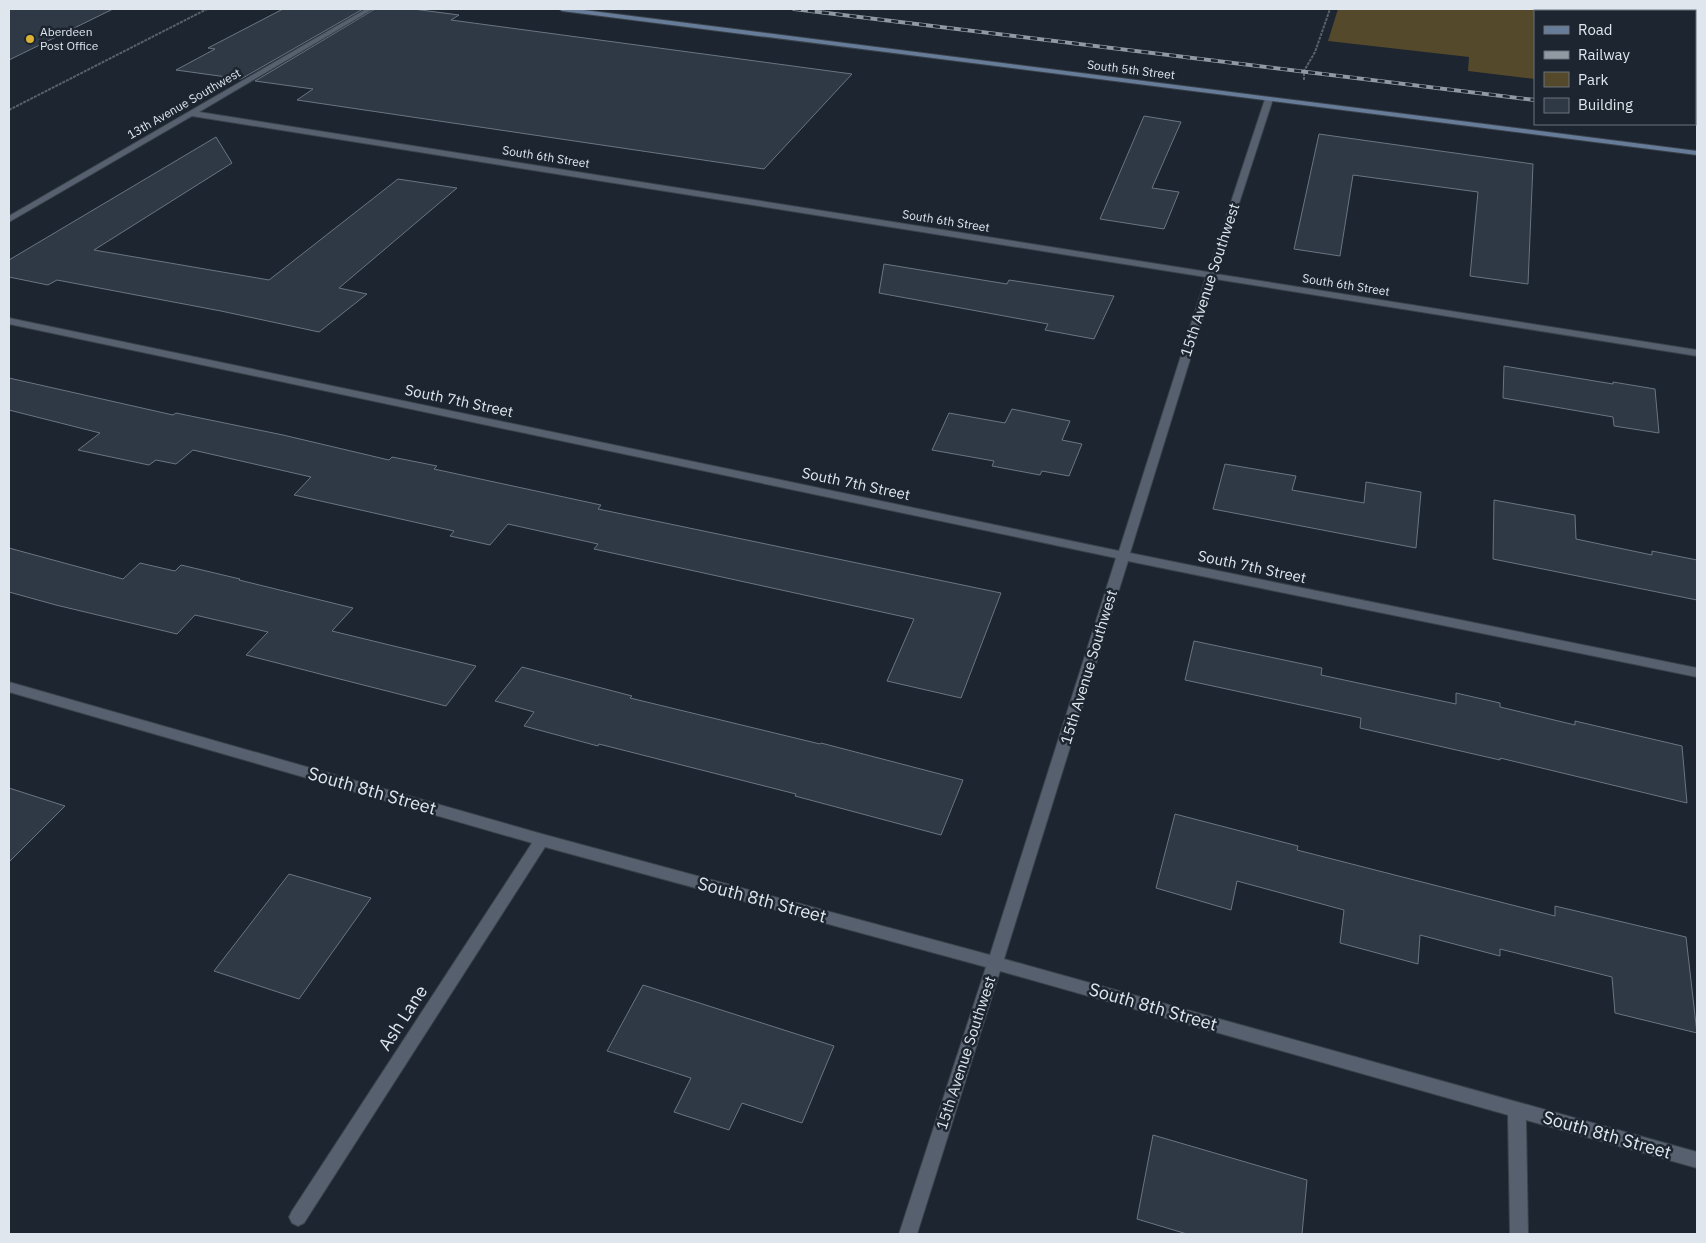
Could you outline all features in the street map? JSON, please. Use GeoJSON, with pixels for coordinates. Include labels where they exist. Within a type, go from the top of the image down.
{"type":"FeatureCollection","features":[{"type":"Feature","properties":{"kind":"main road","name":"South 5th Street"},"geometry":{"type":"LineString","coordinates":[[562,9],[1697,153]]}},
{"type":"Feature","properties":{"kind":"street","name":"13th Avenue Southwest"},"geometry":{"type":"LineString","coordinates":[[9,219],[370,9]]}},
{"type":"Feature","properties":{"kind":"street","name":"15th Avenue Southwest"},"geometry":{"type":"LineString","coordinates":[[908,1234],[1211,276],[1269,99]]}},
{"type":"Feature","properties":{"kind":"street","name":"South 6th Street"},"geometry":{"type":"LineString","coordinates":[[191,113],[1697,352]]}},
{"type":"Feature","properties":{"kind":"street","name":"South 7th Street"},"geometry":{"type":"LineString","coordinates":[[9,322],[1124,556],[1697,673]]}},
{"type":"Feature","properties":{"kind":"street","name":"South 8th Street"},"geometry":{"type":"LineString","coordinates":[[9,687],[542,840],[995,963],[1697,1160]]}},
{"type":"Feature","properties":{"kind":"street","name":"Ash Lane"},"geometry":{"type":"LineString","coordinates":[[298,1218],[542,840]]}},
{"type":"Feature","properties":{"kind":"street"},"geometry":{"type":"LineString","coordinates":[[1517,1109],[1519,1234]]}},
{"type":"Feature","properties":{"kind":"path"},"geometry":{"type":"LineString","coordinates":[[9,110],[208,9]]}},
{"type":"Feature","properties":{"kind":"path"},"geometry":{"type":"LineString","coordinates":[[1304,81],[1304,72],[1315,52],[1330,9]]}},
{"type":"Feature","properties":{"kind":"green space"},"geometry":{"type":"Polygon","coordinates":[[[1338,9],[1632,10],[1534,10],[1534,79],[1468,71],[1469,57],[1328,41],[1338,9]]]}},
{"type":"Feature","properties":{"kind":"building","name":"Aberdeen Post Office"},"geometry":{"type":"Polygon","coordinates":[[[9,9],[113,9],[9,60],[9,9]]]}},
{"type":"Feature","properties":{"kind":"building"},"geometry":{"type":"Polygon","coordinates":[[[283,9],[363,9],[241,79],[176,70],[215,49],[208,48],[283,9]]]}},
{"type":"Feature","properties":{"kind":"building"},"geometry":{"type":"Polygon","coordinates":[[[375,9],[413,9],[459,15],[451,20],[852,74],[764,169],[297,100],[313,89],[255,81],[375,9]]]}},
{"type":"Feature","properties":{"kind":"building"},"geometry":{"type":"Polygon","coordinates":[[[1144,116],[1181,122],[1152,188],[1179,192],[1164,229],[1100,219],[1144,116]]]}},
{"type":"Feature","properties":{"kind":"building"},"geometry":{"type":"Polygon","coordinates":[[[1319,134],[1533,164],[1528,284],[1470,276],[1478,192],[1353,175],[1340,256],[1294,249],[1319,134]]]}},
{"type":"Feature","properties":{"kind":"building"},"geometry":{"type":"Polygon","coordinates":[[[216,137],[232,163],[94,250],[269,280],[398,179],[457,188],[339,288],[367,294],[319,332],[221,311],[57,280],[48,285],[9,277],[9,260],[216,137]]]}},
{"type":"Feature","properties":{"kind":"building"},"geometry":{"type":"Polygon","coordinates":[[[884,264],[1007,284],[1009,280],[1114,296],[1094,339],[1045,330],[1048,324],[879,293],[884,264]]]}},
{"type":"Feature","properties":{"kind":"building"},"geometry":{"type":"Polygon","coordinates":[[[1504,366],[1655,389],[1659,433],[1614,426],[1613,417],[1503,398],[1504,366]]]}},
{"type":"Feature","properties":{"kind":"building"},"geometry":{"type":"Polygon","coordinates":[[[9,378],[173,415],[176,413],[283,435],[389,460],[392,457],[437,466],[434,469],[601,505],[598,509],[1001,593],[961,698],[887,681],[914,619],[594,549],[598,544],[508,524],[490,545],[450,536],[454,531],[294,495],[311,477],[193,450],[176,464],[156,460],[149,465],[78,450],[100,433],[9,410],[9,378]]]}},
{"type":"Feature","properties":{"kind":"building"},"geometry":{"type":"Polygon","coordinates":[[[1012,409],[1070,421],[1062,440],[1082,444],[1069,476],[1042,471],[1040,475],[992,466],[994,461],[932,450],[949,413],[1005,423],[1012,409]]]}},
{"type":"Feature","properties":{"kind":"building"},"geometry":{"type":"Polygon","coordinates":[[[1225,464],[1296,476],[1292,490],[1364,503],[1366,482],[1421,492],[1416,548],[1213,509],[1225,464]]]}},
{"type":"Feature","properties":{"kind":"building"},"geometry":{"type":"Polygon","coordinates":[[[1494,500],[1575,515],[1576,539],[1652,555],[1652,551],[1697,560],[1697,600],[1493,559],[1494,500]]]}},
{"type":"Feature","properties":{"kind":"building"},"geometry":{"type":"Polygon","coordinates":[[[9,548],[123,579],[140,563],[175,571],[181,565],[240,579],[353,608],[332,631],[476,666],[446,706],[246,655],[268,632],[195,615],[177,634],[9,592],[9,548]]]}},
{"type":"Feature","properties":{"kind":"building"},"geometry":{"type":"Polygon","coordinates":[[[1194,641],[1322,668],[1321,675],[1456,704],[1456,693],[1500,703],[1500,707],[1575,725],[1575,721],[1682,746],[1687,803],[1500,758],[1500,760],[1360,728],[1361,718],[1185,680],[1194,641]]]}},
{"type":"Feature","properties":{"kind":"building"},"geometry":{"type":"Polygon","coordinates":[[[522,667],[632,696],[630,698],[821,743],[963,780],[941,835],[795,796],[796,794],[524,726],[534,712],[495,701],[522,667]]]}},
{"type":"Feature","properties":{"kind":"building"},"geometry":{"type":"Polygon","coordinates":[[[9,788],[65,806],[9,862],[9,788]]]}},
{"type":"Feature","properties":{"kind":"building"},"geometry":{"type":"Polygon","coordinates":[[[1175,814],[1298,846],[1297,850],[1555,916],[1555,906],[1686,937],[1697,1033],[1615,1013],[1612,977],[1500,949],[1500,956],[1420,935],[1418,964],[1340,943],[1344,910],[1237,881],[1231,910],[1156,888],[1175,814]]]}},
{"type":"Feature","properties":{"kind":"building"},"geometry":{"type":"Polygon","coordinates":[[[289,874],[371,898],[299,999],[214,971],[289,874]]]}},
{"type":"Feature","properties":{"kind":"building"},"geometry":{"type":"Polygon","coordinates":[[[643,985],[834,1046],[802,1123],[742,1103],[729,1130],[674,1112],[691,1078],[607,1051],[643,985]]]}},
{"type":"Feature","properties":{"kind":"building"},"geometry":{"type":"Polygon","coordinates":[[[1153,1135],[1307,1180],[1302,1234],[1187,1234],[1137,1219],[1153,1135]]]}},
{"type":"Feature","properties":{"kind":"railway"},"geometry":{"type":"LineString","coordinates":[[794,9],[1534,100]]}},
{"type":"Feature","properties":{"kind":"place","name":"Aberdeen Post Office"},"geometry":{"type":"Point","coordinates":[30,39]}}]}
